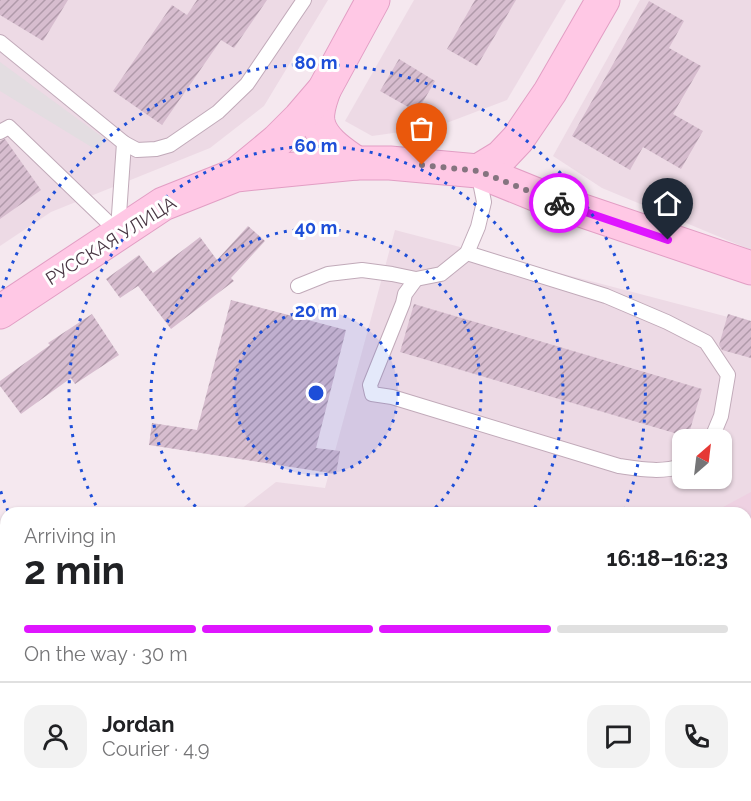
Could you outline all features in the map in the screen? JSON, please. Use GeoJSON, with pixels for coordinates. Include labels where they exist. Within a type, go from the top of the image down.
{"type":"FeatureCollection","features":[{"type":"Feature","properties":{"kind":"main road"},"geometry":{"type":"LineString","coordinates":[[356,163],[335,148],[324,134],[318,122],[319,106],[324,90],[373,0]]}},
{"type":"Feature","properties":{"kind":"main road"},"geometry":{"type":"LineString","coordinates":[[478,171],[501,157],[518,139],[550,92],[603,0]]}},
{"type":"Feature","properties":{"kind":"main road"},"geometry":{"type":"LineString","coordinates":[[236,175],[277,141],[324,90]]}},
{"type":"Feature","properties":{"kind":"main road"},"geometry":{"type":"LineString","coordinates":[[518,139],[516,153],[522,170],[542,197]]}},
{"type":"Feature","properties":{"kind":"main road","name":"РУССКАЯ УЛИЦА"},"geometry":{"type":"LineString","coordinates":[[0,312],[163,204],[236,175],[356,163],[401,164],[478,171],[542,197],[751,268]]}},
{"type":"Feature","properties":{"kind":"lane"},"geometry":{"type":"LineString","coordinates":[[0,42],[124,143],[137,150],[156,149],[170,145],[218,112],[247,84],[304,0]]}},
{"type":"Feature","properties":{"kind":"lane"},"geometry":{"type":"LineString","coordinates":[[0,132],[9,127],[118,232]]}},
{"type":"Feature","properties":{"kind":"lane"},"geometry":{"type":"LineString","coordinates":[[118,232],[124,143]]}},
{"type":"Feature","properties":{"kind":"lane"},"geometry":{"type":"LineString","coordinates":[[298,286],[328,274],[362,270],[416,279],[441,273],[467,254],[478,227],[484,202],[478,171]]}},
{"type":"Feature","properties":{"kind":"lane"},"geometry":{"type":"LineString","coordinates":[[467,254],[606,296],[667,322],[706,342],[728,375],[721,416],[716,429]]}},
{"type":"Feature","properties":{"kind":"lane"},"geometry":{"type":"LineString","coordinates":[[416,279],[405,294],[370,385],[372,394],[392,397],[619,466],[651,470],[672,470]]}},
{"type":"Feature","properties":{"kind":"shaded area"},"geometry":{"type":"Polygon","coordinates":[[[0,0],[328,0],[264,106],[210,148],[51,212],[0,246],[0,0]]]}},
{"type":"Feature","properties":{"kind":"shaded area"},"geometry":{"type":"Polygon","coordinates":[[[414,0],[566,0],[507,100],[436,127],[372,136],[345,121],[414,0]]]}},
{"type":"Feature","properties":{"kind":"shaded area"},"geometry":{"type":"Polygon","coordinates":[[[640,0],[751,0],[751,250],[602,188],[553,156],[640,0]]]}},
{"type":"Feature","properties":{"kind":"shaded area"},"geometry":{"type":"Polygon","coordinates":[[[0,62],[105,139],[98,151],[0,91],[0,62]]]}},
{"type":"Feature","properties":{"kind":"shaded area"},"geometry":{"type":"Polygon","coordinates":[[[395,230],[751,323],[751,507],[244,507],[276,482],[325,488],[395,230]]]}},
{"type":"Feature","properties":{"kind":"shaded area"},"geometry":{"type":"Polygon","coordinates":[[[751,492],[751,507],[723,507],[751,492]]]}},
{"type":"Feature","properties":{"kind":"building"},"geometry":{"type":"Polygon","coordinates":[[[0,0],[68,0],[43,41],[0,15],[0,0]]]}},
{"type":"Feature","properties":{"kind":"building"},"geometry":{"type":"Polygon","coordinates":[[[197,0],[267,0],[234,48],[221,40],[162,125],[113,91],[172,5],[187,15],[197,0]]]}},
{"type":"Feature","properties":{"kind":"building"},"geometry":{"type":"Polygon","coordinates":[[[475,0],[516,0],[477,66],[447,49],[475,0]]]}},
{"type":"Feature","properties":{"kind":"building"},"geometry":{"type":"Polygon","coordinates":[[[649,1],[684,21],[669,48],[701,66],[673,114],[703,131],[681,169],[643,147],[630,170],[572,136],[649,1]]]}},
{"type":"Feature","properties":{"kind":"building"},"geometry":{"type":"Polygon","coordinates":[[[399,59],[435,81],[417,112],[380,91],[399,59]]]}},
{"type":"Feature","properties":{"kind":"building"},"geometry":{"type":"Polygon","coordinates":[[[5,139],[41,190],[0,219],[0,141],[5,139]]]}},
{"type":"Feature","properties":{"kind":"building"},"geometry":{"type":"Polygon","coordinates":[[[248,226],[265,241],[231,278],[234,281],[171,329],[138,286],[120,298],[106,279],[139,255],[153,273],[200,237],[217,260],[248,226]]]}},
{"type":"Feature","properties":{"kind":"building"},"geometry":{"type":"Polygon","coordinates":[[[231,300],[346,330],[316,448],[340,451],[336,474],[149,445],[152,423],[197,430],[231,300]]]}},
{"type":"Feature","properties":{"kind":"building"},"geometry":{"type":"Polygon","coordinates":[[[414,304],[702,389],[690,429],[672,429],[672,432],[400,352],[414,304]]]}},
{"type":"Feature","properties":{"kind":"building"},"geometry":{"type":"Polygon","coordinates":[[[92,314],[119,355],[75,384],[71,378],[21,414],[0,386],[0,381],[50,345],[48,343],[92,314]]]}},
{"type":"Feature","properties":{"kind":"building"},"geometry":{"type":"Polygon","coordinates":[[[728,314],[751,321],[751,358],[722,350],[719,345],[728,314]]]}},
{"type":"Feature","properties":{"kind":"way so far"},"geometry":{"type":"LineString","coordinates":[[422,165],[478,171],[559,203]]}},
{"type":"Feature","properties":{"kind":"route"},"geometry":{"type":"LineString","coordinates":[[559,203],[668,240]]}}]}
